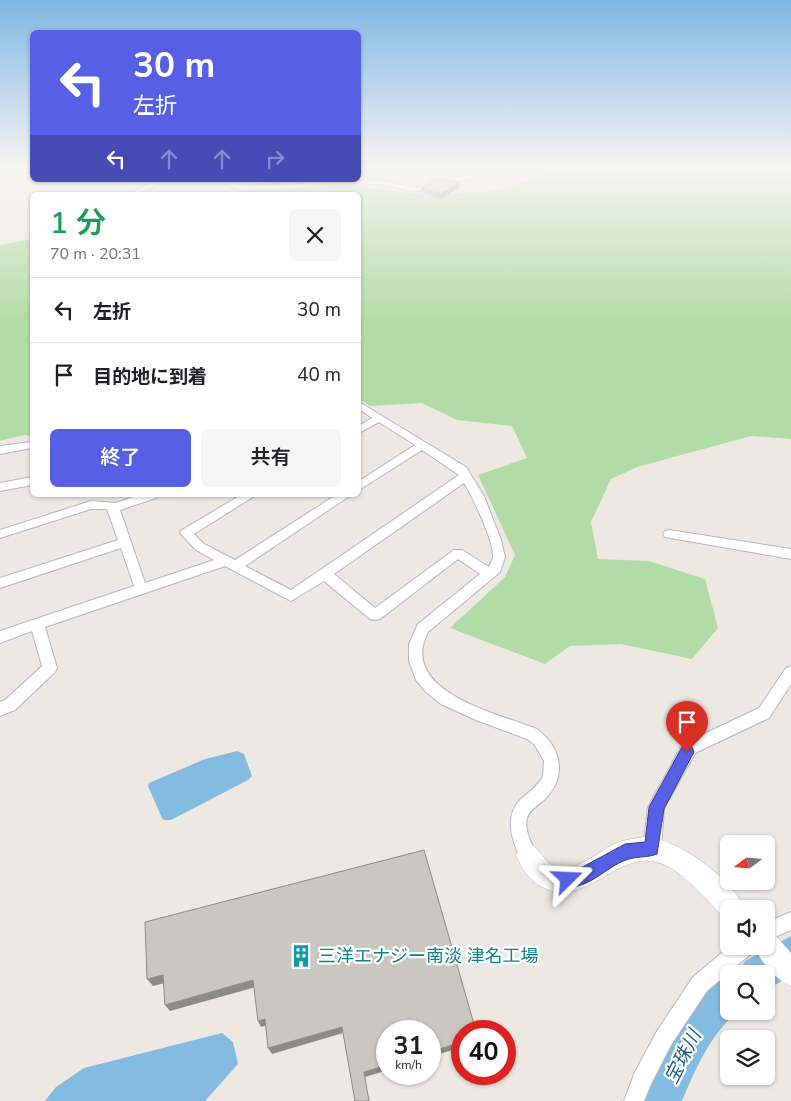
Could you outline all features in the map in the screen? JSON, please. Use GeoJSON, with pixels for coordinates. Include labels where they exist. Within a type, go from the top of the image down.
{"type":"FeatureCollection","features":[{"type":"Feature","properties":{"kind":"street"},"geometry":{"type":"LineString","coordinates":[[361,406],[462,470],[478,496],[498,551],[497,564],[489,574],[423,628],[418,637],[415,650],[418,671],[426,684],[438,696],[532,734],[547,749],[552,758],[550,779],[541,793],[523,809],[519,821],[522,842],[528,855],[541,873],[557,882],[579,877],[625,852],[652,848],[680,860],[714,888],[724,900]]}},
{"type":"Feature","properties":{"kind":"street"},"geometry":{"type":"LineString","coordinates":[[361,429],[379,418]]}},
{"type":"Feature","properties":{"kind":"street"},"geometry":{"type":"LineString","coordinates":[[0,450],[30,445]]}},
{"type":"Feature","properties":{"kind":"street"},"geometry":{"type":"LineString","coordinates":[[361,485],[422,445]]}},
{"type":"Feature","properties":{"kind":"street"},"geometry":{"type":"LineString","coordinates":[[247,497],[186,533],[200,547],[291,596],[466,476]]}},
{"type":"Feature","properties":{"kind":"street"},"geometry":{"type":"LineString","coordinates":[[0,487],[30,481]]}},
{"type":"Feature","properties":{"kind":"street"},"geometry":{"type":"LineString","coordinates":[[0,534],[91,505],[112,506],[113,508],[146,497]]}},
{"type":"Feature","properties":{"kind":"street"},"geometry":{"type":"LineString","coordinates":[[0,637],[141,589],[230,563],[342,497]]}},
{"type":"Feature","properties":{"kind":"street"},"geometry":{"type":"LineString","coordinates":[[113,508],[141,589]]}},
{"type":"Feature","properties":{"kind":"street"},"geometry":{"type":"LineString","coordinates":[[669,534],[791,554]]}},
{"type":"Feature","properties":{"kind":"street"},"geometry":{"type":"LineString","coordinates":[[0,584],[125,542]]}},
{"type":"Feature","properties":{"kind":"street"},"geometry":{"type":"LineString","coordinates":[[325,574],[375,615],[458,553],[489,574]]}},
{"type":"Feature","properties":{"kind":"street"},"geometry":{"type":"LineString","coordinates":[[0,709],[10,705],[50,668],[37,624]]}},
{"type":"Feature","properties":{"kind":"street"},"geometry":{"type":"LineString","coordinates":[[652,848],[656,807],[687,752],[692,747],[764,713],[791,672]]}},
{"type":"Feature","properties":{"kind":"street"},"geometry":{"type":"LineString","coordinates":[[775,928],[791,921]]}},
{"type":"Feature","properties":{"kind":"street"},"geometry":{"type":"LineString","coordinates":[[775,954],[791,973]]}},
{"type":"Feature","properties":{"kind":"street"},"geometry":{"type":"LineString","coordinates":[[634,1101],[642,1078],[664,1038],[700,984],[734,955]]}},
{"type":"Feature","properties":{"kind":"green space"},"geometry":{"type":"Polygon","coordinates":[[[361,221],[791,221],[791,439],[751,436],[637,467],[611,479],[591,522],[598,559],[649,561],[705,579],[718,628],[692,659],[621,644],[570,646],[545,664],[450,628],[505,577],[515,555],[478,475],[527,458],[512,426],[457,420],[422,403],[370,406],[361,400],[361,221]]]}},
{"type":"Feature","properties":{"kind":"green space"},"geometry":{"type":"Polygon","coordinates":[[[30,239],[30,436],[24,435],[0,441],[0,245],[30,239]]]}},
{"type":"Feature","properties":{"kind":"water"},"geometry":{"type":"Polygon","coordinates":[[[237,751],[244,754],[252,776],[248,780],[171,820],[164,820],[162,818],[148,786],[149,783],[205,759],[237,751]]]}},
{"type":"Feature","properties":{"kind":"water"},"geometry":{"type":"Polygon","coordinates":[[[222,1033],[233,1042],[238,1064],[205,1101],[45,1101],[56,1087],[84,1068],[222,1033]]]}},
{"type":"Feature","properties":{"kind":"building","name":"三洋エナジー南淡 津名工場"},"geometry":{"type":"Polygon","coordinates":[[[424,850],[473,1020],[451,1020],[451,1045],[441,1049],[441,1020],[376,1020],[376,1068],[364,1072],[369,1101],[355,1101],[342,1027],[268,1048],[265,1019],[258,1021],[253,980],[165,1005],[163,975],[147,979],[145,922],[424,850]]]}},
{"type":"Feature","properties":{"kind":"waterway","name":"宝珠川"},"geometry":{"type":"LineString","coordinates":[[774,965],[791,955]]}},
{"type":"Feature","properties":{"kind":"waterway","name":"宝珠川"},"geometry":{"type":"LineString","coordinates":[[661,1101],[680,1057],[696,1029],[720,1001]]}},
{"type":"Feature","properties":{"kind":"place","name":"三洋エナジー南淡 津名工場"},"geometry":{"type":"Point","coordinates":[301,956]}},
{"type":"Feature","properties":{"kind":"route"},"geometry":{"type":"LineString","coordinates":[[568,879],[579,877],[625,852],[652,848],[656,807],[687,752]]}}]}
